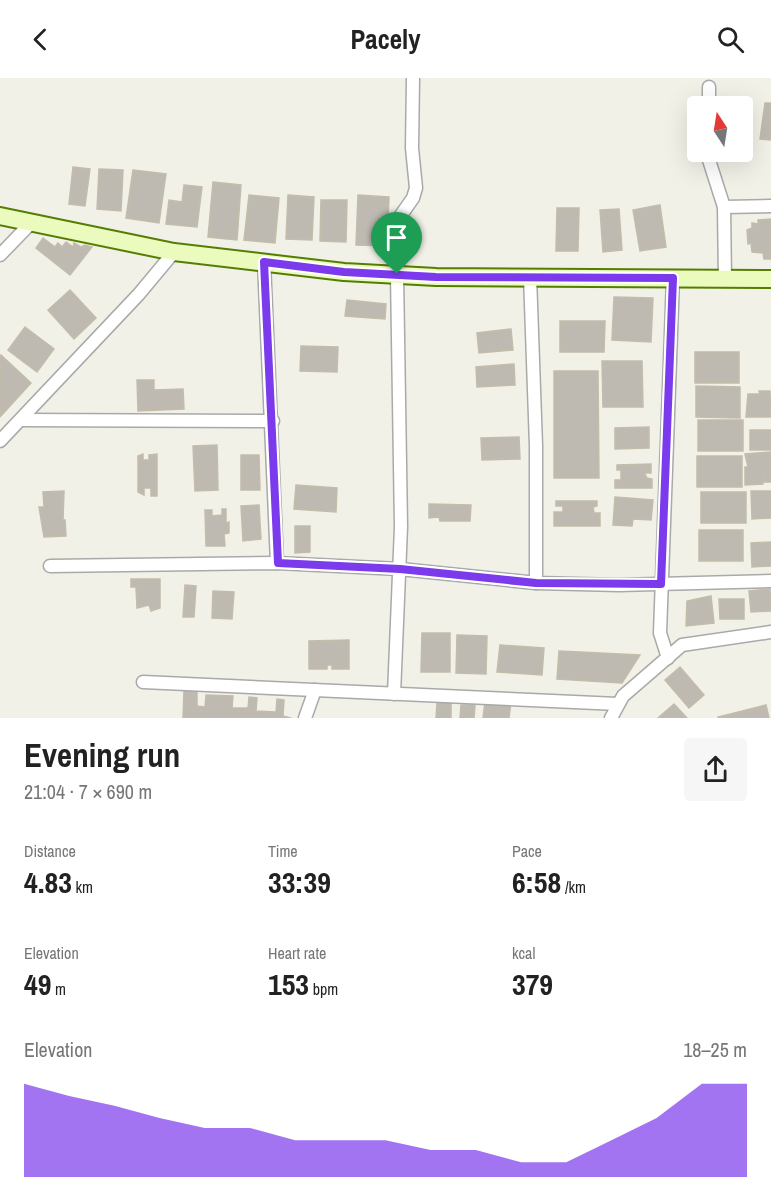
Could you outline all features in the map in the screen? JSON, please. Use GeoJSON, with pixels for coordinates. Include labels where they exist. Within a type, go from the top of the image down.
{"type":"FeatureCollection","features":[{"type":"Feature","properties":{"kind":"street"},"geometry":{"type":"LineString","coordinates":[[394,694],[400,569],[397,274],[399,218],[413,198],[416,188],[412,148],[413,78]]}},
{"type":"Feature","properties":{"kind":"street"},"geometry":{"type":"LineString","coordinates":[[710,87],[710,96]]}},
{"type":"Feature","properties":{"kind":"street"},"geometry":{"type":"LineString","coordinates":[[712,162],[724,207],[725,280]]}},
{"type":"Feature","properties":{"kind":"street"},"geometry":{"type":"LineString","coordinates":[[724,207],[771,206]]}},
{"type":"Feature","properties":{"kind":"street"},"geometry":{"type":"LineString","coordinates":[[0,216],[174,252],[344,272],[436,277],[771,279]]}},
{"type":"Feature","properties":{"kind":"street"},"geometry":{"type":"LineString","coordinates":[[0,255],[31,223]]}},
{"type":"Feature","properties":{"kind":"street"},"geometry":{"type":"LineString","coordinates":[[0,441],[174,252]]}},
{"type":"Feature","properties":{"kind":"street"},"geometry":{"type":"LineString","coordinates":[[264,262],[278,563]]}},
{"type":"Feature","properties":{"kind":"street"},"geometry":{"type":"LineString","coordinates":[[530,276],[536,446],[536,583]]}},
{"type":"Feature","properties":{"kind":"street"},"geometry":{"type":"LineString","coordinates":[[668,658],[660,633],[673,278]]}},
{"type":"Feature","properties":{"kind":"street"},"geometry":{"type":"LineString","coordinates":[[21,420],[273,421]]}},
{"type":"Feature","properties":{"kind":"street"},"geometry":{"type":"LineString","coordinates":[[50,566],[278,563],[400,569],[536,583],[661,584],[771,581]]}},
{"type":"Feature","properties":{"kind":"street"},"geometry":{"type":"LineString","coordinates":[[611,718],[623,696],[682,645],[771,632]]}},
{"type":"Feature","properties":{"kind":"street"},"geometry":{"type":"LineString","coordinates":[[143,682],[618,704]]}},
{"type":"Feature","properties":{"kind":"street"},"geometry":{"type":"LineString","coordinates":[[305,718],[315,690]]}},
{"type":"Feature","properties":{"kind":"building"},"geometry":{"type":"Polygon","coordinates":[[[765,103],[771,103],[771,140],[760,139],[765,103]]]}},
{"type":"Feature","properties":{"kind":"building"},"geometry":{"type":"Polygon","coordinates":[[[73,167],[90,169],[85,206],[69,204],[73,167]]]}},
{"type":"Feature","properties":{"kind":"building"},"geometry":{"type":"Polygon","coordinates":[[[99,169],[123,170],[121,211],[97,209],[99,169]]]}},
{"type":"Feature","properties":{"kind":"building"},"geometry":{"type":"Polygon","coordinates":[[[133,170],[166,174],[159,223],[126,218],[133,170]]]}},
{"type":"Feature","properties":{"kind":"building"},"geometry":{"type":"Polygon","coordinates":[[[213,182],[241,185],[237,240],[208,237],[213,182]]]}},
{"type":"Feature","properties":{"kind":"building"},"geometry":{"type":"Polygon","coordinates":[[[184,185],[202,187],[197,227],[166,224],[169,200],[182,202],[184,185]]]}},
{"type":"Feature","properties":{"kind":"building"},"geometry":{"type":"Polygon","coordinates":[[[249,195],[279,198],[275,243],[244,240],[249,195]]]}},
{"type":"Feature","properties":{"kind":"building"},"geometry":{"type":"Polygon","coordinates":[[[288,195],[314,197],[312,240],[286,239],[288,195]]]}},
{"type":"Feature","properties":{"kind":"building"},"geometry":{"type":"Polygon","coordinates":[[[358,195],[389,197],[387,246],[356,245],[358,195]]]}},
{"type":"Feature","properties":{"kind":"building"},"geometry":{"type":"Polygon","coordinates":[[[321,200],[347,200],[346,242],[320,241],[321,200]]]}},
{"type":"Feature","properties":{"kind":"building"},"geometry":{"type":"Polygon","coordinates":[[[660,205],[666,247],[640,251],[633,210],[660,205]]]}},
{"type":"Feature","properties":{"kind":"building"},"geometry":{"type":"Polygon","coordinates":[[[557,208],[579,208],[578,251],[556,251],[557,208]]]}},
{"type":"Feature","properties":{"kind":"building"},"geometry":{"type":"Polygon","coordinates":[[[619,209],[622,250],[603,252],[600,210],[619,209]]]}},
{"type":"Feature","properties":{"kind":"building"},"geometry":{"type":"Polygon","coordinates":[[[771,219],[771,259],[764,259],[763,253],[752,252],[751,243],[748,244],[747,230],[752,228],[752,223],[758,224],[758,220],[771,219]]]}},
{"type":"Feature","properties":{"kind":"building"},"geometry":{"type":"Polygon","coordinates":[[[43,238],[55,247],[58,243],[62,247],[66,242],[73,247],[74,243],[81,247],[85,245],[92,247],[70,275],[36,248],[43,238]]]}},
{"type":"Feature","properties":{"kind":"building"},"geometry":{"type":"Polygon","coordinates":[[[70,290],[96,318],[74,339],[48,310],[70,290]]]}},
{"type":"Feature","properties":{"kind":"building"},"geometry":{"type":"Polygon","coordinates":[[[614,297],[653,298],[651,342],[612,340],[614,297]]]}},
{"type":"Feature","properties":{"kind":"building"},"geometry":{"type":"Polygon","coordinates":[[[347,300],[386,304],[385,319],[345,316],[347,300]]]}},
{"type":"Feature","properties":{"kind":"building"},"geometry":{"type":"Polygon","coordinates":[[[560,321],[605,321],[604,352],[560,352],[560,321]]]}},
{"type":"Feature","properties":{"kind":"building"},"geometry":{"type":"Polygon","coordinates":[[[25,327],[54,349],[37,372],[8,350],[25,327]]]}},
{"type":"Feature","properties":{"kind":"building"},"geometry":{"type":"Polygon","coordinates":[[[511,329],[513,350],[479,353],[477,333],[511,329]]]}},
{"type":"Feature","properties":{"kind":"building"},"geometry":{"type":"Polygon","coordinates":[[[301,346],[338,347],[337,372],[300,371],[301,346]]]}},
{"type":"Feature","properties":{"kind":"building"},"geometry":{"type":"Polygon","coordinates":[[[695,352],[739,352],[739,383],[695,383],[695,352]]]}},
{"type":"Feature","properties":{"kind":"building"},"geometry":{"type":"Polygon","coordinates":[[[1,355],[31,383],[0,417],[0,357],[1,355]]]}},
{"type":"Feature","properties":{"kind":"building"},"geometry":{"type":"Polygon","coordinates":[[[602,361],[642,361],[643,407],[603,407],[602,361]]]}},
{"type":"Feature","properties":{"kind":"building"},"geometry":{"type":"Polygon","coordinates":[[[514,364],[515,385],[477,387],[476,367],[514,364]]]}},
{"type":"Feature","properties":{"kind":"building"},"geometry":{"type":"Polygon","coordinates":[[[554,371],[598,371],[599,478],[554,478],[554,371]]]}},
{"type":"Feature","properties":{"kind":"building"},"geometry":{"type":"Polygon","coordinates":[[[137,380],[154,380],[154,390],[183,389],[184,409],[138,411],[137,380]]]}},
{"type":"Feature","properties":{"kind":"building"},"geometry":{"type":"Polygon","coordinates":[[[696,386],[740,387],[740,418],[696,417],[696,386]]]}},
{"type":"Feature","properties":{"kind":"building"},"geometry":{"type":"Polygon","coordinates":[[[759,391],[770,391],[771,417],[746,417],[748,394],[760,394],[759,391]]]}},
{"type":"Feature","properties":{"kind":"building"},"geometry":{"type":"Polygon","coordinates":[[[698,420],[743,420],[743,451],[698,451],[698,420]]]}},
{"type":"Feature","properties":{"kind":"building"},"geometry":{"type":"Polygon","coordinates":[[[649,427],[649,448],[615,449],[615,428],[649,427]]]}},
{"type":"Feature","properties":{"kind":"building"},"geometry":{"type":"Polygon","coordinates":[[[750,430],[771,430],[771,450],[750,450],[750,430]]]}},
{"type":"Feature","properties":{"kind":"building"},"geometry":{"type":"Polygon","coordinates":[[[519,437],[520,459],[482,460],[481,438],[519,437]]]}},
{"type":"Feature","properties":{"kind":"building"},"geometry":{"type":"Polygon","coordinates":[[[217,445],[218,490],[195,491],[193,446],[217,445]]]}},
{"type":"Feature","properties":{"kind":"building"},"geometry":{"type":"Polygon","coordinates":[[[771,452],[771,482],[764,482],[763,474],[763,484],[745,485],[745,467],[748,467],[745,454],[771,452]]]}},
{"type":"Feature","properties":{"kind":"building"},"geometry":{"type":"Polygon","coordinates":[[[143,454],[143,460],[149,460],[149,455],[157,454],[157,496],[151,496],[151,488],[144,488],[144,495],[138,492],[138,456],[143,454]]]}},
{"type":"Feature","properties":{"kind":"building"},"geometry":{"type":"Polygon","coordinates":[[[241,455],[259,455],[260,490],[241,490],[241,455]]]}},
{"type":"Feature","properties":{"kind":"building"},"geometry":{"type":"Polygon","coordinates":[[[697,456],[742,456],[742,487],[697,487],[697,456]]]}},
{"type":"Feature","properties":{"kind":"building"},"geometry":{"type":"Polygon","coordinates":[[[651,464],[651,473],[644,473],[647,478],[652,479],[652,488],[615,488],[615,480],[621,480],[621,470],[617,470],[617,465],[651,464]]]}},
{"type":"Feature","properties":{"kind":"building"},"geometry":{"type":"Polygon","coordinates":[[[296,485],[337,488],[336,512],[294,509],[296,485]]]}},
{"type":"Feature","properties":{"kind":"building"},"geometry":{"type":"Polygon","coordinates":[[[64,491],[63,520],[65,520],[66,536],[44,537],[39,507],[44,507],[43,492],[64,491]]]}},
{"type":"Feature","properties":{"kind":"building"},"geometry":{"type":"Polygon","coordinates":[[[751,491],[771,491],[771,518],[752,519],[751,491]]]}},
{"type":"Feature","properties":{"kind":"building"},"geometry":{"type":"Polygon","coordinates":[[[701,492],[746,492],[746,523],[701,523],[701,492]]]}},
{"type":"Feature","properties":{"kind":"building"},"geometry":{"type":"Polygon","coordinates":[[[615,497],[653,500],[651,520],[633,519],[632,526],[613,525],[615,497]]]}},
{"type":"Feature","properties":{"kind":"building"},"geometry":{"type":"Polygon","coordinates":[[[556,501],[597,501],[597,506],[593,507],[594,513],[600,513],[600,526],[554,526],[554,512],[563,512],[563,506],[556,506],[556,501]]]}},
{"type":"Feature","properties":{"kind":"building"},"geometry":{"type":"Polygon","coordinates":[[[429,504],[471,505],[470,521],[440,521],[439,517],[429,518],[429,504]]]}},
{"type":"Feature","properties":{"kind":"building"},"geometry":{"type":"Polygon","coordinates":[[[259,505],[261,539],[243,541],[241,506],[259,505]]]}},
{"type":"Feature","properties":{"kind":"building"},"geometry":{"type":"Polygon","coordinates":[[[222,509],[226,509],[226,523],[229,522],[229,533],[224,534],[225,546],[206,546],[205,510],[212,510],[212,516],[222,515],[222,509]]]}},
{"type":"Feature","properties":{"kind":"building"},"geometry":{"type":"Polygon","coordinates":[[[295,526],[310,526],[310,552],[295,553],[295,526]]]}},
{"type":"Feature","properties":{"kind":"building"},"geometry":{"type":"Polygon","coordinates":[[[699,530],[743,530],[743,561],[699,561],[699,530]]]}},
{"type":"Feature","properties":{"kind":"building"},"geometry":{"type":"Polygon","coordinates":[[[771,542],[771,566],[752,567],[751,543],[771,542]]]}},
{"type":"Feature","properties":{"kind":"building"},"geometry":{"type":"Polygon","coordinates":[[[131,579],[160,579],[160,608],[151,611],[149,605],[137,608],[136,587],[131,587],[131,579]]]}},
{"type":"Feature","properties":{"kind":"building"},"geometry":{"type":"Polygon","coordinates":[[[185,585],[196,586],[194,617],[183,617],[185,585]]]}},
{"type":"Feature","properties":{"kind":"building"},"geometry":{"type":"Polygon","coordinates":[[[770,589],[771,611],[751,612],[749,591],[770,589]]]}},
{"type":"Feature","properties":{"kind":"building"},"geometry":{"type":"Polygon","coordinates":[[[213,591],[234,592],[232,619],[212,618],[213,591]]]}},
{"type":"Feature","properties":{"kind":"building"},"geometry":{"type":"Polygon","coordinates":[[[711,596],[714,623],[686,626],[687,601],[711,596]]]}},
{"type":"Feature","properties":{"kind":"building"},"geometry":{"type":"Polygon","coordinates":[[[719,599],[744,599],[744,619],[720,619],[719,599]]]}},
{"type":"Feature","properties":{"kind":"building"},"geometry":{"type":"Polygon","coordinates":[[[422,633],[450,633],[450,672],[421,672],[422,633]]]}},
{"type":"Feature","properties":{"kind":"building"},"geometry":{"type":"Polygon","coordinates":[[[457,635],[487,636],[486,674],[456,673],[457,635]]]}},
{"type":"Feature","properties":{"kind":"building"},"geometry":{"type":"Polygon","coordinates":[[[349,640],[349,669],[332,669],[332,665],[327,665],[327,669],[309,669],[309,641],[349,640]]]}},
{"type":"Feature","properties":{"kind":"building"},"geometry":{"type":"Polygon","coordinates":[[[500,645],[544,648],[542,675],[497,672],[500,645]]]}},
{"type":"Feature","properties":{"kind":"building"},"geometry":{"type":"Polygon","coordinates":[[[559,651],[640,655],[622,683],[557,679],[559,651]]]}},
{"type":"Feature","properties":{"kind":"building"},"geometry":{"type":"Polygon","coordinates":[[[680,667],[704,695],[689,708],[665,680],[680,667]]]}},
{"type":"Feature","properties":{"kind":"building"},"geometry":{"type":"Polygon","coordinates":[[[184,690],[197,690],[197,706],[205,707],[206,695],[233,696],[232,708],[248,708],[249,697],[257,698],[256,711],[276,712],[277,699],[284,700],[283,716],[291,718],[183,718],[184,690]]]}},
{"type":"Feature","properties":{"kind":"building"},"geometry":{"type":"Polygon","coordinates":[[[437,702],[451,702],[451,718],[436,718],[437,702]]]}},
{"type":"Feature","properties":{"kind":"building"},"geometry":{"type":"Polygon","coordinates":[[[485,702],[511,702],[509,718],[483,718],[485,702]]]}},
{"type":"Feature","properties":{"kind":"building"},"geometry":{"type":"Polygon","coordinates":[[[674,704],[687,718],[658,718],[674,704]]]}},
{"type":"Feature","properties":{"kind":"building"},"geometry":{"type":"Polygon","coordinates":[[[461,705],[475,705],[474,718],[460,718],[461,705]]]}},
{"type":"Feature","properties":{"kind":"building"},"geometry":{"type":"Polygon","coordinates":[[[766,705],[769,718],[718,718],[718,717],[766,705]]]}},
{"type":"Feature","properties":{"kind":"route"},"geometry":{"type":"LineString","coordinates":[[264,262],[344,272],[397,274],[436,277],[673,278],[661,584],[536,583],[400,569],[278,563],[264,262]]}}]}
